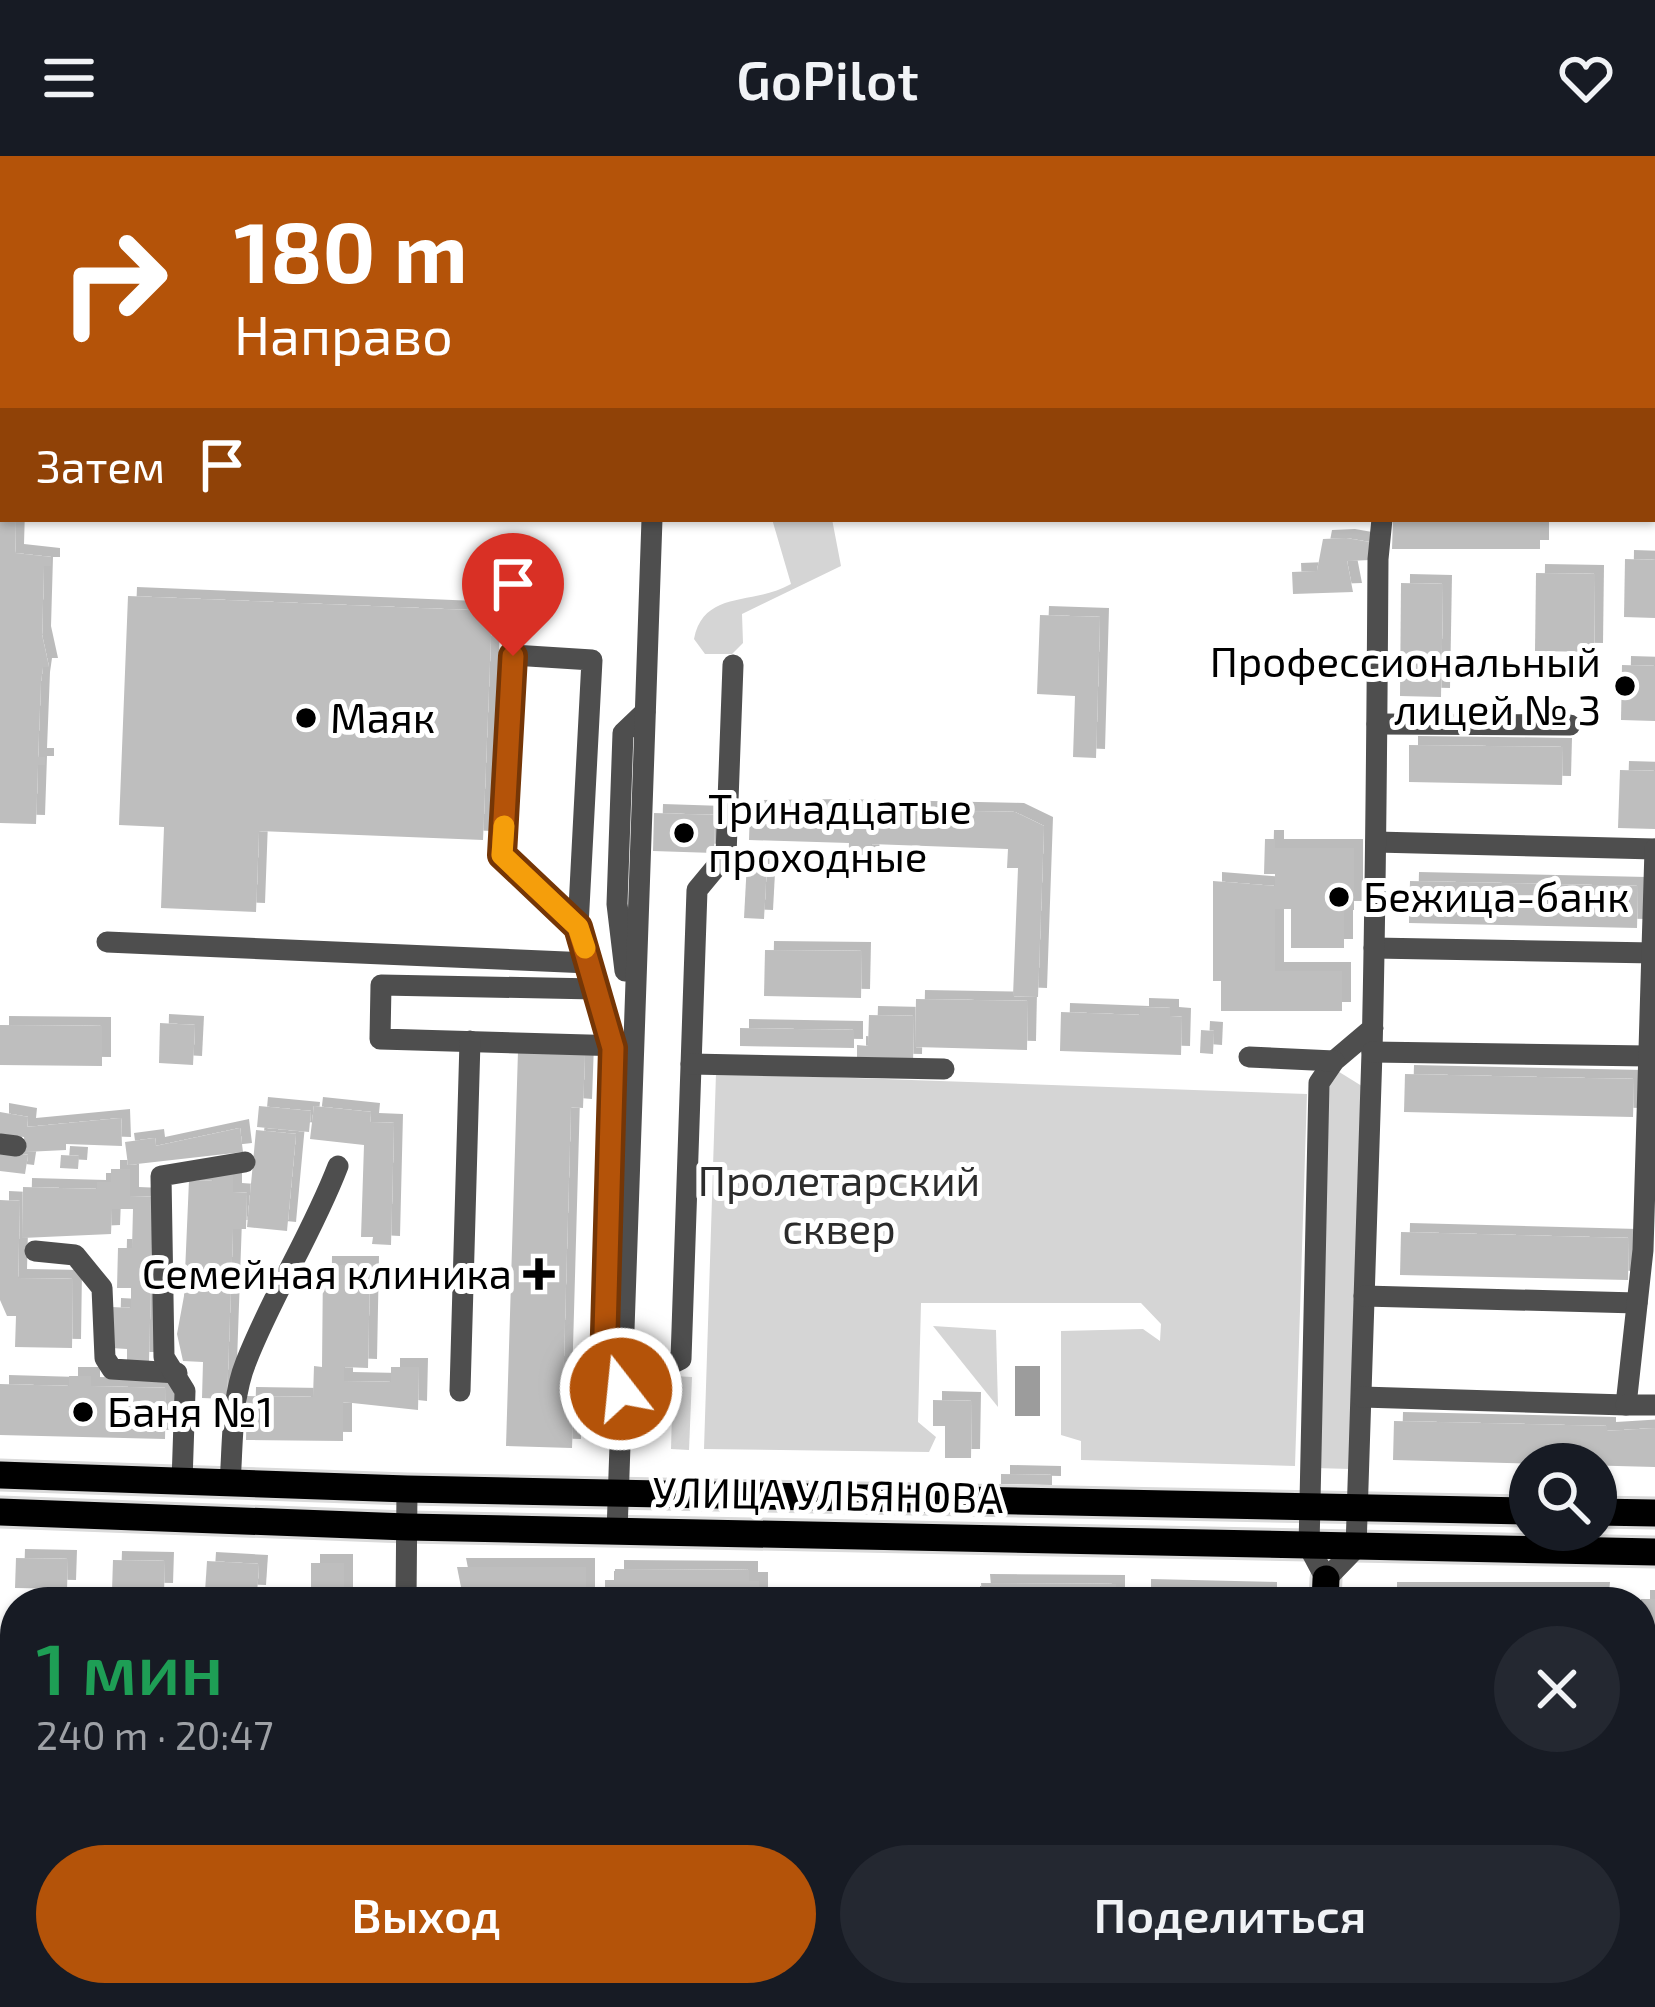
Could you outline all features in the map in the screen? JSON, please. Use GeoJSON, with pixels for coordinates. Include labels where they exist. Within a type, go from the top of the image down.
{"type":"FeatureCollection","features":[{"type":"Feature","properties":{"kind":"main road","name":"УЛИЦА УЛЬЯНОВА"},"geometry":{"type":"LineString","coordinates":[[0,1475],[407,1489],[1509,1511]]}},
{"type":"Feature","properties":{"kind":"main road","name":"УЛИЦА УЛЬЯНОВА"},"geometry":{"type":"LineString","coordinates":[[0,1512],[407,1527],[1655,1552]]}},
{"type":"Feature","properties":{"kind":"main road"},"geometry":{"type":"LineString","coordinates":[[1617,1512],[1655,1513]]}},
{"type":"Feature","properties":{"kind":"street"},"geometry":{"type":"LineString","coordinates":[[622,1046],[634,986],[652,522]]}},
{"type":"Feature","properties":{"kind":"street"},"geometry":{"type":"LineString","coordinates":[[1328,1587],[1356,1548],[1373,1028],[1382,522]]}},
{"type":"Feature","properties":{"kind":"street"},"geometry":{"type":"LineString","coordinates":[[578,927],[502,855],[513,656],[592,661],[578,927],[596,989],[622,1046]]}},
{"type":"Feature","properties":{"kind":"street"},"geometry":{"type":"LineString","coordinates":[[621,1389],[681,1360],[697,890],[726,855],[733,665]]}},
{"type":"Feature","properties":{"kind":"street"},"geometry":{"type":"LineString","coordinates":[[617,1532],[622,1046],[619,830],[623,733],[645,712]]}},
{"type":"Feature","properties":{"kind":"street"},"geometry":{"type":"LineString","coordinates":[[1377,724],[1570,724]]}},
{"type":"Feature","properties":{"kind":"street"},"geometry":{"type":"LineString","coordinates":[[1376,842],[1655,849],[1637,1303],[1627,1405]]}},
{"type":"Feature","properties":{"kind":"street"},"geometry":{"type":"LineString","coordinates":[[107,942],[589,963]]}},
{"type":"Feature","properties":{"kind":"street"},"geometry":{"type":"LineString","coordinates":[[1374,948],[1653,953]]}},
{"type":"Feature","properties":{"kind":"street"},"geometry":{"type":"LineString","coordinates":[[596,989],[381,985],[380,1039],[622,1046]]}},
{"type":"Feature","properties":{"kind":"street"},"geometry":{"type":"LineString","coordinates":[[1325,1587],[1309,1547],[1308,1507],[1319,1083],[1334,1061],[1373,1028]]}},
{"type":"Feature","properties":{"kind":"street"},"geometry":{"type":"LineString","coordinates":[[460,1391],[470,1041]]}},
{"type":"Feature","properties":{"kind":"street"},"geometry":{"type":"LineString","coordinates":[[1372,1052],[1648,1056]]}},
{"type":"Feature","properties":{"kind":"street"},"geometry":{"type":"LineString","coordinates":[[1249,1057],[1334,1061]]}},
{"type":"Feature","properties":{"kind":"street"},"geometry":{"type":"LineString","coordinates":[[691,1064],[944,1069]]}},
{"type":"Feature","properties":{"kind":"street"},"geometry":{"type":"LineString","coordinates":[[182,1482],[185,1391],[164,1357],[161,1176],[245,1162]]}},
{"type":"Feature","properties":{"kind":"street"},"geometry":{"type":"LineString","coordinates":[[230,1483],[236,1398],[246,1362],[313,1233],[338,1166]]}},
{"type":"Feature","properties":{"kind":"street"},"geometry":{"type":"LineString","coordinates":[[35,1251],[75,1255],[102,1288],[105,1358],[112,1369],[177,1373]]}},
{"type":"Feature","properties":{"kind":"street"},"geometry":{"type":"LineString","coordinates":[[1364,1296],[1637,1303]]}},
{"type":"Feature","properties":{"kind":"street"},"geometry":{"type":"LineString","coordinates":[[1362,1397],[1655,1405]]}},
{"type":"Feature","properties":{"kind":"street"},"geometry":{"type":"LineString","coordinates":[[406,1587],[407,1489]]}},
{"type":"Feature","properties":{"kind":"green space"},"geometry":{"type":"Polygon","coordinates":[[[773,522],[833,522],[841,566],[742,614],[743,643],[732,654],[705,654],[694,639],[699,623],[719,605],[791,584],[773,522]]]}},
{"type":"Feature","properties":{"kind":"green space"},"geometry":{"type":"Polygon","coordinates":[[[1336,1070],[1365,1088],[1351,1469],[1314,1468],[1326,1085],[1336,1070]]]}},
{"type":"Feature","properties":{"kind":"green space","name":"Пролетарский сквер"},"geometry":{"type":"Polygon","coordinates":[[[716,1073],[1307,1094],[1295,1466],[1081,1460],[1081,1441],[1061,1435],[1061,1331],[1143,1329],[1160,1341],[1161,1324],[1141,1303],[921,1303],[918,1422],[936,1437],[929,1452],[704,1449],[716,1073]]]}},
{"type":"Feature","properties":{"kind":"green space"},"geometry":{"type":"Polygon","coordinates":[[[933,1326],[996,1330],[998,1407],[933,1326]]]}},
{"type":"Feature","properties":{"kind":"green space"},"geometry":{"type":"Polygon","coordinates":[[[673,1376],[692,1377],[689,1450],[671,1449],[673,1376]]]}},
{"type":"Feature","properties":{"kind":"shaded area"},"geometry":{"type":"Polygon","coordinates":[[[1015,1366],[1040,1366],[1040,1416],[1015,1416],[1015,1366]]]}},
{"type":"Feature","properties":{"kind":"building"},"geometry":{"type":"Polygon","coordinates":[[[0,522],[16,522],[15,553],[51,557],[51,566],[44,566],[42,635],[49,667],[43,667],[41,681],[38,757],[45,757],[45,765],[38,765],[36,824],[0,823],[0,522]]]}},
{"type":"Feature","properties":{"kind":"building"},"geometry":{"type":"Polygon","coordinates":[[[1393,522],[1540,522],[1540,549],[1392,549],[1393,522]]]}},
{"type":"Feature","properties":{"kind":"building"},"geometry":{"type":"Polygon","coordinates":[[[1323,539],[1369,542],[1370,560],[1347,561],[1353,592],[1293,594],[1292,572],[1317,571],[1323,539]]]}},
{"type":"Feature","properties":{"kind":"building"},"geometry":{"type":"Polygon","coordinates":[[[1625,559],[1655,560],[1655,618],[1624,617],[1625,559]]]}},
{"type":"Feature","properties":{"kind":"building"},"geometry":{"type":"Polygon","coordinates":[[[1536,573],[1595,574],[1594,652],[1535,651],[1536,573]]]}},
{"type":"Feature","properties":{"kind":"building"},"geometry":{"type":"Polygon","coordinates":[[[1401,583],[1443,584],[1441,697],[1400,696],[1401,583]]]}},
{"type":"Feature","properties":{"kind":"building","name":"Маяк"},"geometry":{"type":"Polygon","coordinates":[[[128,596],[492,611],[483,840],[259,831],[256,912],[161,908],[164,827],[119,825],[128,596]]]}},
{"type":"Feature","properties":{"kind":"building"},"geometry":{"type":"Polygon","coordinates":[[[1040,615],[1100,617],[1096,758],[1073,757],[1075,696],[1037,694],[1040,615]]]}},
{"type":"Feature","properties":{"kind":"building"},"geometry":{"type":"Polygon","coordinates":[[[1622,665],[1655,666],[1655,721],[1621,720],[1622,665]]]}},
{"type":"Feature","properties":{"kind":"building"},"geometry":{"type":"Polygon","coordinates":[[[1409,745],[1563,747],[1562,785],[1409,782],[1409,745]]]}},
{"type":"Feature","properties":{"kind":"building"},"geometry":{"type":"Polygon","coordinates":[[[1620,770],[1655,771],[1655,829],[1618,828],[1620,770]]]}},
{"type":"Feature","properties":{"kind":"building"},"geometry":{"type":"Polygon","coordinates":[[[750,809],[1015,812],[1044,826],[1038,997],[1013,996],[1018,868],[1007,868],[1008,849],[871,844],[870,862],[848,861],[849,843],[749,840],[750,809]]]}},
{"type":"Feature","properties":{"kind":"building","name":"Тринадцатые проходные"},"geometry":{"type":"Polygon","coordinates":[[[654,813],[715,815],[714,853],[653,851],[654,813]]]}},
{"type":"Feature","properties":{"kind":"building"},"geometry":{"type":"Polygon","coordinates":[[[1265,839],[1275,839],[1275,848],[1354,848],[1354,910],[1344,910],[1344,948],[1291,948],[1291,909],[1275,909],[1275,971],[1342,971],[1342,1011],[1221,1011],[1221,981],[1213,981],[1213,881],[1275,886],[1275,874],[1264,874],[1265,839]]]}},
{"type":"Feature","properties":{"kind":"building"},"geometry":{"type":"Polygon","coordinates":[[[747,862],[767,863],[764,919],[744,918],[747,862]]]}},
{"type":"Feature","properties":{"kind":"building"},"geometry":{"type":"Polygon","coordinates":[[[1410,881],[1638,886],[1637,928],[1409,923],[1410,881]]]}},
{"type":"Feature","properties":{"kind":"building"},"geometry":{"type":"Polygon","coordinates":[[[765,950],[862,951],[861,998],[764,996],[765,950]]]}},
{"type":"Feature","properties":{"kind":"building"},"geometry":{"type":"Polygon","coordinates":[[[916,999],[1028,1001],[1027,1050],[915,1047],[916,999]]]}},
{"type":"Feature","properties":{"kind":"building"},"geometry":{"type":"Polygon","coordinates":[[[1140,1007],[1170,1008],[1170,1016],[1182,1017],[1181,1055],[1060,1051],[1061,1012],[1140,1015],[1140,1007]]]}},
{"type":"Feature","properties":{"kind":"building"},"geometry":{"type":"Polygon","coordinates":[[[869,1015],[914,1016],[913,1063],[857,1062],[857,1045],[868,1046],[869,1015]]]}},
{"type":"Feature","properties":{"kind":"building"},"geometry":{"type":"Polygon","coordinates":[[[160,1023],[195,1025],[193,1065],[159,1063],[160,1023]]]}},
{"type":"Feature","properties":{"kind":"building"},"geometry":{"type":"Polygon","coordinates":[[[0,1025],[102,1026],[102,1066],[0,1065],[0,1025]]]}},
{"type":"Feature","properties":{"kind":"building"},"geometry":{"type":"Polygon","coordinates":[[[740,1028],[854,1030],[854,1048],[740,1046],[740,1028]]]}},
{"type":"Feature","properties":{"kind":"building"},"geometry":{"type":"Polygon","coordinates":[[[1201,1030],[1214,1031],[1213,1054],[1200,1053],[1201,1030]]]}},
{"type":"Feature","properties":{"kind":"building"},"geometry":{"type":"Polygon","coordinates":[[[518,1051],[585,1053],[583,1108],[571,1107],[563,1392],[574,1392],[572,1448],[506,1446],[518,1051]]]}},
{"type":"Feature","properties":{"kind":"building"},"geometry":{"type":"Polygon","coordinates":[[[1405,1074],[1634,1079],[1633,1117],[1404,1112],[1405,1074]]]}},
{"type":"Feature","properties":{"kind":"building"},"geometry":{"type":"Polygon","coordinates":[[[259,1106],[311,1111],[309,1132],[257,1127],[259,1106]]]}},
{"type":"Feature","properties":{"kind":"building"},"geometry":{"type":"Polygon","coordinates":[[[314,1106],[371,1112],[370,1122],[394,1123],[391,1245],[372,1244],[373,1237],[361,1237],[364,1145],[310,1139],[314,1106]]]}},
{"type":"Feature","properties":{"kind":"building"},"geometry":{"type":"Polygon","coordinates":[[[0,1112],[28,1117],[27,1127],[121,1118],[122,1146],[66,1144],[66,1150],[25,1152],[24,1137],[0,1134],[0,1112]]]}},
{"type":"Feature","properties":{"kind":"building"},"geometry":{"type":"Polygon","coordinates":[[[240,1128],[243,1152],[128,1165],[125,1142],[155,1138],[156,1146],[240,1128]]]}},
{"type":"Feature","properties":{"kind":"building"},"geometry":{"type":"Polygon","coordinates":[[[256,1130],[296,1134],[287,1231],[247,1227],[256,1130]]]}},
{"type":"Feature","properties":{"kind":"building"},"geometry":{"type":"Polygon","coordinates":[[[0,1152],[28,1155],[25,1174],[0,1171],[0,1152]]]}},
{"type":"Feature","properties":{"kind":"building"},"geometry":{"type":"Polygon","coordinates":[[[61,1155],[79,1156],[78,1169],[60,1168],[61,1155]]]}},
{"type":"Feature","properties":{"kind":"building"},"geometry":{"type":"Polygon","coordinates":[[[111,1169],[130,1169],[130,1196],[153,1197],[149,1361],[127,1361],[127,1349],[111,1348],[112,1307],[131,1308],[131,1288],[117,1288],[118,1248],[132,1248],[133,1209],[112,1209],[111,1234],[22,1238],[23,1187],[97,1189],[97,1182],[111,1182],[111,1169]]]}},
{"type":"Feature","properties":{"kind":"building"},"geometry":{"type":"Polygon","coordinates":[[[213,1173],[233,1173],[233,1192],[247,1193],[246,1229],[233,1229],[227,1399],[202,1398],[203,1362],[183,1361],[177,1334],[184,1296],[189,1180],[213,1181],[213,1173]]]}},
{"type":"Feature","properties":{"kind":"building","name":"Баня №1"},"geometry":{"type":"Polygon","coordinates":[[[0,1200],[20,1201],[18,1278],[73,1279],[72,1348],[15,1347],[16,1316],[7,1316],[0,1300],[0,1200]]]}},
{"type":"Feature","properties":{"kind":"building"},"geometry":{"type":"Polygon","coordinates":[[[1401,1232],[1629,1238],[1628,1280],[1400,1275],[1401,1232]]]}},
{"type":"Feature","properties":{"kind":"building"},"geometry":{"type":"Polygon","coordinates":[[[323,1265],[370,1265],[368,1368],[344,1367],[344,1381],[391,1382],[391,1367],[419,1367],[418,1410],[343,1402],[343,1441],[246,1440],[247,1396],[313,1397],[314,1366],[322,1367],[323,1265]]]}},
{"type":"Feature","properties":{"kind":"building","name":"Баня №1"},"geometry":{"type":"Polygon","coordinates":[[[69,1376],[91,1376],[91,1386],[166,1388],[165,1439],[0,1435],[0,1384],[69,1386],[69,1376]]]}},
{"type":"Feature","properties":{"kind":"building"},"geometry":{"type":"Polygon","coordinates":[[[933,1400],[972,1401],[971,1458],[945,1458],[945,1426],[933,1426],[933,1400]]]}},
{"type":"Feature","properties":{"kind":"building"},"geometry":{"type":"Polygon","coordinates":[[[1394,1421],[1607,1426],[1607,1431],[1655,1428],[1655,1467],[1617,1466],[1617,1443],[1509,1443],[1509,1463],[1393,1460],[1394,1421]]]}},
{"type":"Feature","properties":{"kind":"building"},"geometry":{"type":"Polygon","coordinates":[[[1001,1474],[1052,1475],[1052,1485],[1001,1484],[1001,1474]]]}},
{"type":"Feature","properties":{"kind":"building"},"geometry":{"type":"Polygon","coordinates":[[[16,1558],[68,1559],[67,1587],[15,1587],[16,1558]]]}},
{"type":"Feature","properties":{"kind":"building"},"geometry":{"type":"Polygon","coordinates":[[[113,1560],[165,1561],[164,1587],[112,1587],[113,1560]]]}},
{"type":"Feature","properties":{"kind":"building"},"geometry":{"type":"Polygon","coordinates":[[[207,1561],[259,1564],[257,1587],[205,1587],[207,1561]]]}},
{"type":"Feature","properties":{"kind":"building"},"geometry":{"type":"Polygon","coordinates":[[[311,1563],[344,1563],[344,1587],[311,1587],[311,1563]]]}},
{"type":"Feature","properties":{"kind":"building"},"geometry":{"type":"Polygon","coordinates":[[[457,1567],[586,1567],[586,1587],[461,1587],[457,1567]]]}},
{"type":"Feature","properties":{"kind":"building"},"geometry":{"type":"Polygon","coordinates":[[[615,1569],[749,1570],[749,1581],[759,1581],[759,1587],[605,1587],[605,1580],[615,1580],[615,1569]]]}},
{"type":"Feature","properties":{"kind":"building"},"geometry":{"type":"Polygon","coordinates":[[[981,1583],[1116,1584],[1116,1587],[981,1587],[981,1583]]]}},
{"type":"Feature","properties":{"kind":"slow traffic"},"geometry":{"type":"LineString","coordinates":[[504,826],[502,855],[578,927],[585,948]]}},
{"type":"Feature","properties":{"kind":"place","name":"Профессиональный лицей № 3"},"geometry":{"type":"Point","coordinates":[1625,686]}},
{"type":"Feature","properties":{"kind":"place","name":"Маяк"},"geometry":{"type":"Point","coordinates":[306,718]}},
{"type":"Feature","properties":{"kind":"place","name":"Тринадцатые проходные"},"geometry":{"type":"Point","coordinates":[684,833]}},
{"type":"Feature","properties":{"kind":"place","name":"Бежица-банк"},"geometry":{"type":"Point","coordinates":[1339,897]}},
{"type":"Feature","properties":{"kind":"place","name":"Семейная клиника"},"geometry":{"type":"Point","coordinates":[539,1274]}},
{"type":"Feature","properties":{"kind":"place","name":"Баня №1"},"geometry":{"type":"Point","coordinates":[83,1412]}},
{"type":"Feature","properties":{"kind":"route"},"geometry":{"type":"LineString","coordinates":[[513,656],[502,855],[578,927],[613,1048],[604,1368],[621,1389]]}}]}
